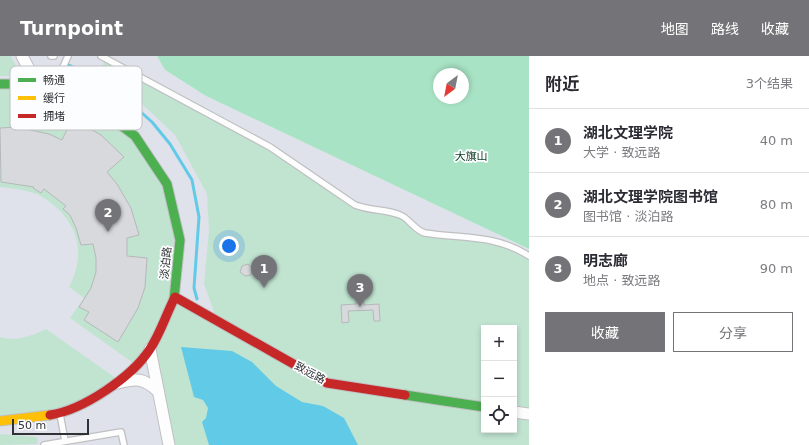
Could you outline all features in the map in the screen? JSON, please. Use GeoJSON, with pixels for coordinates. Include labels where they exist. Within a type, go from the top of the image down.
{"type":"FeatureCollection","features":[{"type":"Feature","properties":{"kind":"street"},"geometry":{"type":"LineString","coordinates":[[22,56],[27,66]]}},
{"type":"Feature","properties":{"kind":"street","name":"淡泊路"},"geometry":{"type":"LineString","coordinates":[[0,421],[21,420],[60,414],[109,390],[118,383],[150,349],[175,297],[180,240],[167,184],[135,136],[127,130]]}},
{"type":"Feature","properties":{"kind":"street","name":"致远路"},"geometry":{"type":"LineString","coordinates":[[175,297],[326,383],[481,407]]}},
{"type":"Feature","properties":{"kind":"street"},"geometry":{"type":"LineString","coordinates":[[150,349],[169,445]]}},
{"type":"Feature","properties":{"kind":"street"},"geometry":{"type":"LineString","coordinates":[[118,383],[138,379],[148,383],[158,391]]}},
{"type":"Feature","properties":{"kind":"street"},"geometry":{"type":"LineString","coordinates":[[517,412],[529,414]]}},
{"type":"Feature","properties":{"kind":"lane"},"geometry":{"type":"LineString","coordinates":[[63,66],[68,56]]}},
{"type":"Feature","properties":{"kind":"lane"},"geometry":{"type":"LineString","coordinates":[[101,56],[120,66]]}},
{"type":"Feature","properties":{"kind":"lane"},"geometry":{"type":"LineString","coordinates":[[142,78],[270,147],[355,205],[367,210],[401,215],[422,233],[477,237],[514,246],[529,256]]}},
{"type":"Feature","properties":{"kind":"lane"},"geometry":{"type":"LineString","coordinates":[[60,414],[65,441]]}},
{"type":"Feature","properties":{"kind":"lane"},"geometry":{"type":"LineString","coordinates":[[44,445],[121,432],[124,445]]}},
{"type":"Feature","properties":{"kind":"shaded area"},"geometry":{"type":"Polygon","coordinates":[[[0,56],[157,56],[165,70],[206,96],[529,249],[529,445],[0,445],[0,56]]]}},
{"type":"Feature","properties":{"kind":"green space"},"geometry":{"type":"Polygon","coordinates":[[[0,56],[11,56],[16,66],[10,66],[10,76],[0,76],[0,56]]]}},
{"type":"Feature","properties":{"kind":"green space","name":"大旗山"},"geometry":{"type":"Polygon","coordinates":[[[157,56],[529,56],[529,249],[206,96],[165,70],[157,56]]]}},
{"type":"Feature","properties":{"kind":"green space"},"geometry":{"type":"Polygon","coordinates":[[[106,59],[119,66],[102,66],[106,59]]]}},
{"type":"Feature","properties":{"kind":"green space"},"geometry":{"type":"Polygon","coordinates":[[[142,78],[270,147],[355,205],[401,215],[423,233],[514,246],[529,256],[529,445],[169,445],[150,350],[136,365],[70,318],[84,298],[69,287],[77,266],[78,255],[78,245],[71,225],[56,207],[41,196],[22,190],[0,187],[0,84],[10,86],[10,130],[127,130],[135,136],[167,184],[180,240],[175,297],[216,317],[204,284],[209,231],[207,194],[175,135],[142,104],[142,78]]]}},
{"type":"Feature","properties":{"kind":"green space"},"geometry":{"type":"Polygon","coordinates":[[[46,329],[120,381],[60,414],[0,421],[0,337],[18,339],[46,329]]]}},
{"type":"Feature","properties":{"kind":"green space"},"geometry":{"type":"Polygon","coordinates":[[[0,434],[37,437],[38,444],[0,445],[0,434]]]}},
{"type":"Feature","properties":{"kind":"water"},"geometry":{"type":"Polygon","coordinates":[[[181,347],[232,351],[252,362],[276,386],[302,402],[323,406],[344,418],[358,445],[209,445],[202,422],[206,418],[208,408],[203,400],[194,397],[181,347]]]}},
{"type":"Feature","properties":{"kind":"building"},"geometry":{"type":"Polygon","coordinates":[[[10,127],[10,130],[31,130],[49,134],[62,140],[67,130],[92,130],[101,135],[124,157],[107,172],[117,184],[131,208],[139,235],[127,238],[127,256],[147,258],[145,287],[138,308],[118,342],[84,320],[89,312],[79,307],[91,288],[96,272],[96,258],[93,244],[81,245],[70,215],[63,209],[66,206],[44,189],[41,193],[33,188],[34,187],[1,182],[0,128],[10,127]]]}},
{"type":"Feature","properties":{"kind":"building"},"geometry":{"type":"Polygon","coordinates":[[[248,264],[253,269],[251,275],[245,276],[240,272],[242,266],[248,264]]]}},
{"type":"Feature","properties":{"kind":"building"},"geometry":{"type":"Polygon","coordinates":[[[355,294],[363,294],[364,305],[379,304],[380,321],[374,321],[373,310],[348,311],[349,322],[342,323],[341,305],[356,304],[355,294]]]}},
{"type":"Feature","properties":{"kind":"waterway"},"geometry":{"type":"LineString","coordinates":[[142,113],[152,122],[170,144],[192,180],[199,217],[194,288],[197,299]]}},
{"type":"Feature","properties":{"kind":"traffic: fast"},"geometry":{"type":"LineString","coordinates":[[0,84],[10,84]]}},
{"type":"Feature","properties":{"kind":"traffic: fast"},"geometry":{"type":"LineString","coordinates":[[127,130],[135,136],[167,184],[180,240],[174,299]]}},
{"type":"Feature","properties":{"kind":"traffic: fast"},"geometry":{"type":"LineString","coordinates":[[405,395],[481,407]]}},
{"type":"Feature","properties":{"kind":"traffic: slow"},"geometry":{"type":"LineString","coordinates":[[0,421],[50,415]]}},
{"type":"Feature","properties":{"kind":"traffic: jam"},"geometry":{"type":"LineString","coordinates":[[175,297],[327,383],[405,395]]}},
{"type":"Feature","properties":{"kind":"traffic: jam"},"geometry":{"type":"LineString","coordinates":[[50,415],[77,407],[106,391],[142,360],[154,343],[174,299]]}},
{"type":"Feature","properties":{"kind":"place","name":"湖北文理学院图书馆"},"geometry":{"type":"Point","coordinates":[108,232]}},
{"type":"Feature","properties":{"kind":"place","name":"湖北文理学院"},"geometry":{"type":"Point","coordinates":[264,288]}},
{"type":"Feature","properties":{"kind":"place","name":"明志廊"},"geometry":{"type":"Point","coordinates":[360,307]}}]}
